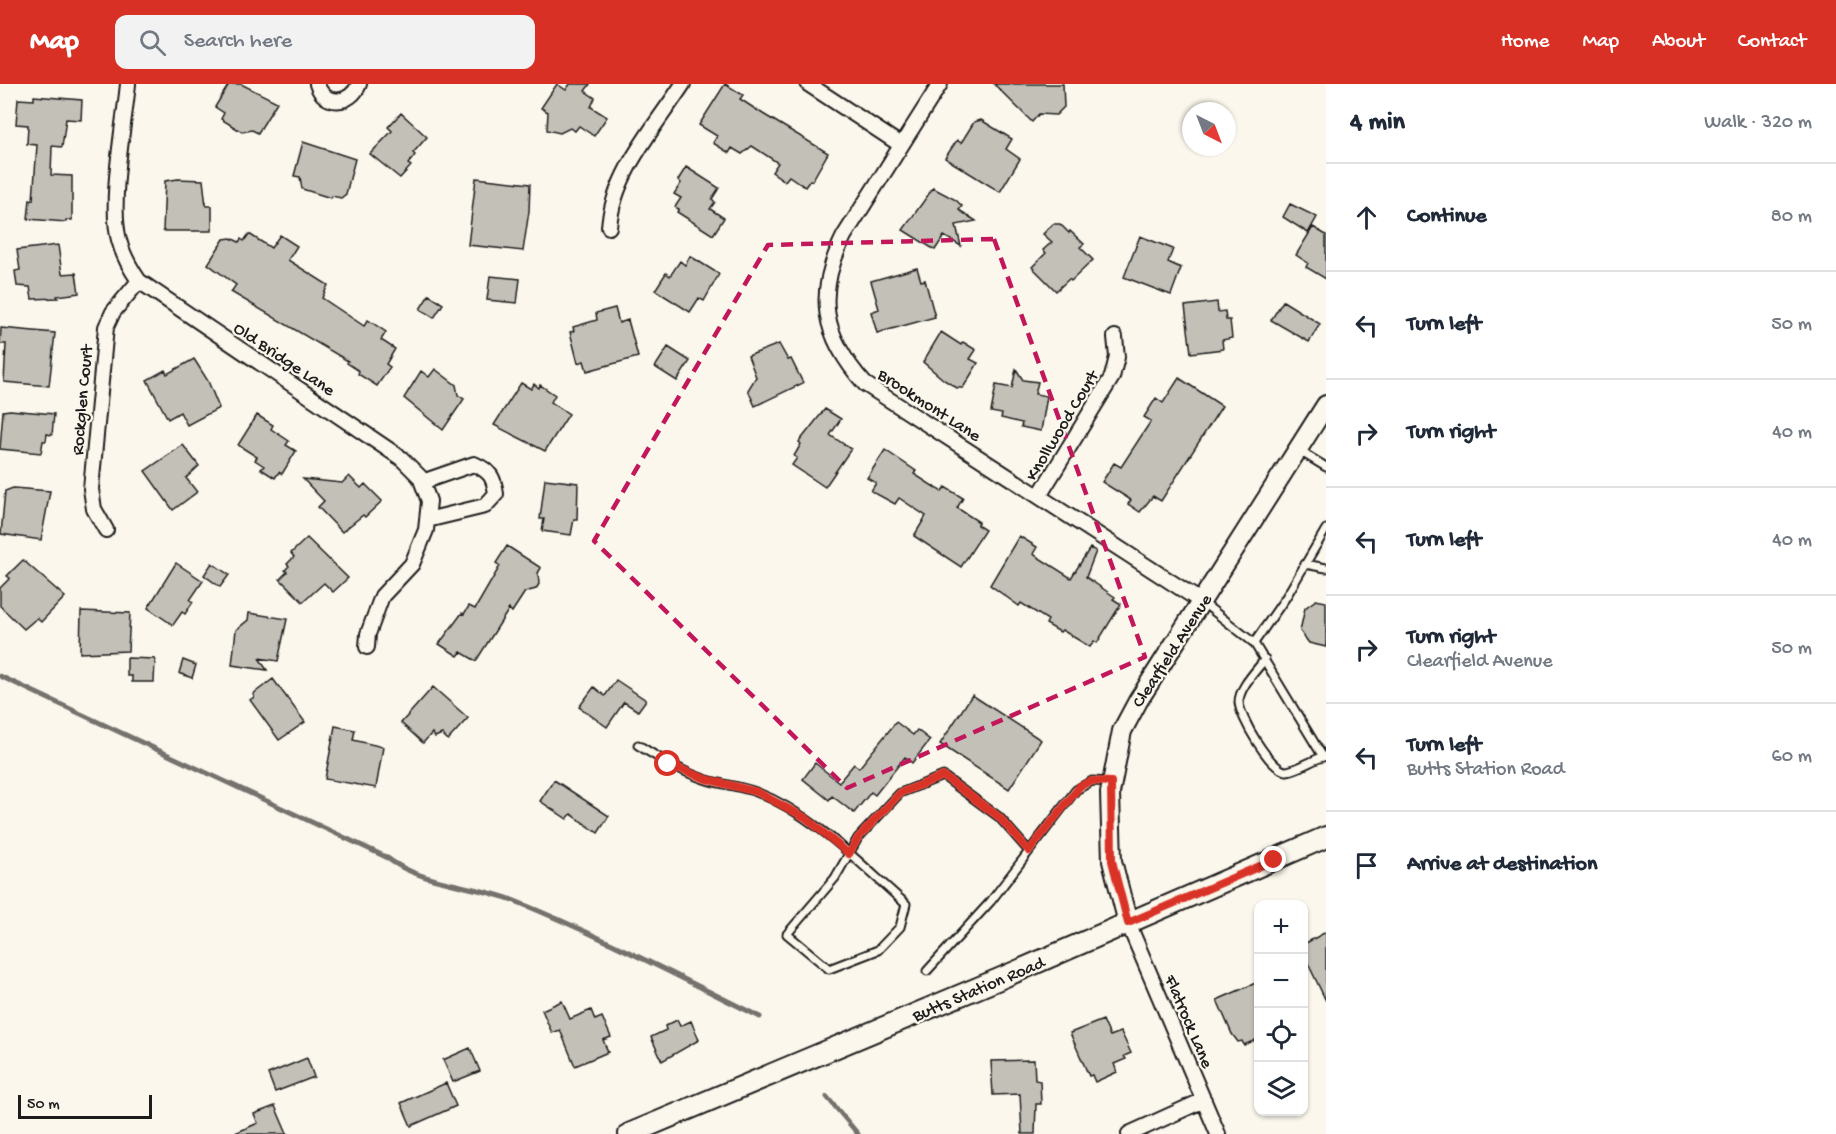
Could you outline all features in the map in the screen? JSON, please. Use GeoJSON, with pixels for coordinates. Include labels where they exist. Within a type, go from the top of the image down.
{"type":"FeatureCollection","features":[{"type":"Feature","properties":{"kind":"main road","name":"Butts Station Road"},"geometry":{"type":"LineString","coordinates":[[629,1134],[1326,837]]}},
{"type":"Feature","properties":{"kind":"street","name":"Old Bridge Lane"},"geometry":{"type":"LineString","coordinates":[[128,84],[116,211],[118,239],[127,264],[139,281],[401,458],[422,482],[429,501],[427,520],[412,564],[382,596],[368,634],[367,647]]}},
{"type":"Feature","properties":{"kind":"street"},"geometry":{"type":"LineString","coordinates":[[317,84],[319,90],[328,99],[340,102],[350,98],[359,84]]}},
{"type":"Feature","properties":{"kind":"street"},"geometry":{"type":"LineString","coordinates":[[609,226],[610,206],[620,181],[682,84]]}},
{"type":"Feature","properties":{"kind":"street"},"geometry":{"type":"LineString","coordinates":[[808,84],[901,145]]}},
{"type":"Feature","properties":{"kind":"street","name":"Brookmont Lane"},"geometry":{"type":"LineString","coordinates":[[940,84],[832,261],[826,287],[826,305],[833,341],[847,364],[865,384],[1202,602]]}},
{"type":"Feature","properties":{"kind":"street","name":"Rockglen Court"},"geometry":{"type":"LineString","coordinates":[[106,530],[94,509],[91,489],[106,327],[113,312],[139,281]]}},
{"type":"Feature","properties":{"kind":"street","name":"Knollwood Court"},"geometry":{"type":"LineString","coordinates":[[1039,496],[1112,376],[1117,357],[1114,337]]}},
{"type":"Feature","properties":{"kind":"street","name":"Clearfield Avenue"},"geometry":{"type":"LineString","coordinates":[[1128,923],[1112,861],[1111,782],[1122,731],[1138,700],[1326,405]]}},
{"type":"Feature","properties":{"kind":"street"},"geometry":{"type":"LineString","coordinates":[[422,482],[474,464],[486,470],[494,480],[496,494],[485,506],[427,520]]}},
{"type":"Feature","properties":{"kind":"street","name":"Flatrock Lane"},"geometry":{"type":"LineString","coordinates":[[1128,923],[1218,1134]]}},
{"type":"Feature","properties":{"kind":"street"},"geometry":{"type":"LineString","coordinates":[[1130,1134],[1204,1100]]}},
{"type":"Feature","properties":{"kind":"lane"},"geometry":{"type":"LineString","coordinates":[[1298,450],[1326,467]]}},
{"type":"Feature","properties":{"kind":"lane"},"geometry":{"type":"LineString","coordinates":[[1254,643],[1326,529]]}},
{"type":"Feature","properties":{"kind":"lane"},"geometry":{"type":"LineString","coordinates":[[1305,564],[1326,568]]}},
{"type":"Feature","properties":{"kind":"lane"},"geometry":{"type":"LineString","coordinates":[[1202,602],[1254,643],[1265,659],[1324,757],[1287,771],[1278,769],[1268,759],[1241,712],[1239,701],[1242,691],[1265,659]]}},
{"type":"Feature","properties":{"kind":"lane"},"geometry":{"type":"LineString","coordinates":[[638,745],[668,764],[706,779],[757,792],[806,818],[849,854],[906,904],[900,927],[878,950],[828,969],[787,934],[836,878],[849,854],[858,838],[900,793],[943,776],[999,817],[1029,851]]}},
{"type":"Feature","properties":{"kind":"lane"},"geometry":{"type":"LineString","coordinates":[[927,971],[991,901],[1080,786],[1092,781],[1111,782]]}},
{"type":"Feature","properties":{"kind":"highlighted area"},"geometry":{"type":"Polygon","coordinates":[[[994,239],[1145,657],[847,788],[594,541],[768,245],[994,239]]]}},
{"type":"Feature","properties":{"kind":"building"},"geometry":{"type":"Polygon","coordinates":[[[229,84],[241,84],[277,102],[258,133],[252,130],[242,132],[221,119],[224,113],[215,107],[229,84]]]}},
{"type":"Feature","properties":{"kind":"building"},"geometry":{"type":"Polygon","coordinates":[[[557,84],[566,90],[570,84],[590,84],[585,91],[595,98],[591,107],[607,117],[594,136],[579,126],[575,131],[570,128],[560,133],[547,130],[548,112],[541,108],[557,84]]]}},
{"type":"Feature","properties":{"kind":"building"},"geometry":{"type":"Polygon","coordinates":[[[725,84],[743,95],[740,99],[828,153],[812,181],[810,180],[805,187],[789,176],[785,181],[772,172],[778,163],[752,146],[742,154],[732,148],[729,153],[713,143],[717,136],[699,125],[725,84]]]}},
{"type":"Feature","properties":{"kind":"building"},"geometry":{"type":"Polygon","coordinates":[[[994,84],[1063,84],[1064,107],[1056,115],[1039,114],[1032,122],[994,84]]]}},
{"type":"Feature","properties":{"kind":"building"},"geometry":{"type":"Polygon","coordinates":[[[34,96],[82,100],[81,120],[66,119],[62,147],[52,146],[51,175],[72,176],[72,220],[66,220],[66,222],[28,219],[30,199],[33,200],[37,145],[27,144],[28,125],[16,124],[18,99],[34,100],[34,96]]]}},
{"type":"Feature","properties":{"kind":"building"},"geometry":{"type":"Polygon","coordinates":[[[401,113],[427,137],[413,153],[415,155],[408,164],[411,166],[400,178],[370,154],[392,131],[388,127],[401,113]]]}},
{"type":"Feature","properties":{"kind":"building"},"geometry":{"type":"Polygon","coordinates":[[[981,120],[1012,139],[1006,149],[1020,159],[1000,192],[945,158],[957,140],[961,143],[974,122],[981,120]]]}},
{"type":"Feature","properties":{"kind":"building"},"geometry":{"type":"Polygon","coordinates":[[[303,142],[355,159],[346,194],[341,198],[332,196],[331,198],[302,189],[300,177],[294,176],[303,142]]]}},
{"type":"Feature","properties":{"kind":"building"},"geometry":{"type":"Polygon","coordinates":[[[686,167],[719,188],[712,199],[715,202],[710,209],[724,218],[713,235],[677,212],[679,209],[675,207],[681,198],[674,194],[681,183],[678,180],[686,167]]]}},
{"type":"Feature","properties":{"kind":"building"},"geometry":{"type":"Polygon","coordinates":[[[476,178],[530,184],[529,211],[523,251],[468,245],[476,178]]]}},
{"type":"Feature","properties":{"kind":"building"},"geometry":{"type":"Polygon","coordinates":[[[203,180],[206,206],[212,206],[212,231],[163,231],[165,181],[203,180]]]}},
{"type":"Feature","properties":{"kind":"building"},"geometry":{"type":"Polygon","coordinates":[[[933,188],[956,200],[962,206],[959,210],[976,221],[956,225],[961,246],[944,236],[935,250],[903,230],[933,188]]]}},
{"type":"Feature","properties":{"kind":"building"},"geometry":{"type":"Polygon","coordinates":[[[1290,204],[1317,217],[1308,233],[1283,217],[1290,204]]]}},
{"type":"Feature","properties":{"kind":"building"},"geometry":{"type":"Polygon","coordinates":[[[1053,224],[1060,224],[1069,233],[1070,231],[1084,244],[1080,247],[1093,260],[1071,281],[1069,279],[1056,291],[1032,267],[1046,253],[1043,250],[1052,242],[1043,234],[1053,224]]]}},
{"type":"Feature","properties":{"kind":"building"},"geometry":{"type":"Polygon","coordinates":[[[1313,227],[1326,235],[1326,279],[1306,267],[1308,263],[1296,255],[1313,227]]]}},
{"type":"Feature","properties":{"kind":"building"},"geometry":{"type":"Polygon","coordinates":[[[249,234],[271,248],[280,235],[297,246],[288,260],[328,285],[322,298],[364,326],[368,320],[386,332],[381,340],[395,349],[386,364],[390,367],[377,386],[358,374],[359,371],[347,363],[348,361],[231,292],[236,285],[208,264],[224,239],[244,241],[249,234]]]}},
{"type":"Feature","properties":{"kind":"building"},"geometry":{"type":"Polygon","coordinates":[[[1140,236],[1173,249],[1168,262],[1181,268],[1171,295],[1124,277],[1140,236]]]}},
{"type":"Feature","properties":{"kind":"building"},"geometry":{"type":"Polygon","coordinates":[[[58,245],[62,274],[76,273],[79,293],[57,296],[58,298],[32,299],[30,287],[17,286],[15,271],[20,270],[17,250],[58,245]]]}},
{"type":"Feature","properties":{"kind":"building"},"geometry":{"type":"Polygon","coordinates":[[[690,256],[719,274],[704,301],[699,298],[690,312],[655,290],[666,273],[670,276],[680,261],[685,265],[690,256]]]}},
{"type":"Feature","properties":{"kind":"building"},"geometry":{"type":"Polygon","coordinates":[[[917,268],[921,281],[925,280],[935,317],[877,333],[871,312],[879,309],[871,281],[917,268]]]}},
{"type":"Feature","properties":{"kind":"building"},"geometry":{"type":"Polygon","coordinates":[[[490,276],[520,279],[517,303],[487,300],[490,276]]]}},
{"type":"Feature","properties":{"kind":"building"},"geometry":{"type":"Polygon","coordinates":[[[429,295],[443,304],[434,318],[420,309],[429,295]]]}},
{"type":"Feature","properties":{"kind":"building"},"geometry":{"type":"Polygon","coordinates":[[[1283,301],[1320,324],[1309,342],[1271,320],[1283,301]]]}},
{"type":"Feature","properties":{"kind":"building"},"geometry":{"type":"Polygon","coordinates":[[[1217,302],[1218,312],[1225,311],[1226,320],[1230,320],[1232,338],[1222,340],[1223,349],[1191,353],[1185,306],[1217,302]]]}},
{"type":"Feature","properties":{"kind":"building"},"geometry":{"type":"Polygon","coordinates":[[[615,308],[619,323],[628,320],[638,357],[587,371],[584,361],[578,363],[570,332],[574,331],[573,327],[597,320],[596,313],[615,308]]]}},
{"type":"Feature","properties":{"kind":"building"},"geometry":{"type":"Polygon","coordinates":[[[1,328],[55,333],[49,386],[4,382],[6,344],[0,344],[1,328]]]}},
{"type":"Feature","properties":{"kind":"building"},"geometry":{"type":"Polygon","coordinates":[[[941,332],[961,345],[963,342],[976,350],[970,359],[978,363],[963,388],[957,388],[944,380],[923,362],[941,332]]]}},
{"type":"Feature","properties":{"kind":"building"},"geometry":{"type":"Polygon","coordinates":[[[779,344],[788,360],[791,359],[803,383],[755,406],[748,390],[756,377],[748,356],[779,344]]]}},
{"type":"Feature","properties":{"kind":"building"},"geometry":{"type":"Polygon","coordinates":[[[668,347],[690,361],[677,381],[655,367],[668,347]]]}},
{"type":"Feature","properties":{"kind":"building"},"geometry":{"type":"Polygon","coordinates":[[[194,359],[208,381],[219,408],[187,425],[180,412],[168,419],[147,380],[165,370],[167,374],[194,359]]]}},
{"type":"Feature","properties":{"kind":"building"},"geometry":{"type":"Polygon","coordinates":[[[435,369],[456,385],[458,395],[464,399],[443,430],[404,398],[421,371],[429,377],[435,369]]]}},
{"type":"Feature","properties":{"kind":"building"},"geometry":{"type":"Polygon","coordinates":[[[1016,369],[1023,380],[1038,382],[1035,394],[1047,396],[1041,431],[1021,427],[1022,423],[1001,418],[1002,414],[991,412],[996,385],[1012,388],[1016,369]]]}},
{"type":"Feature","properties":{"kind":"building"},"geometry":{"type":"Polygon","coordinates":[[[1179,378],[1222,406],[1161,501],[1153,496],[1140,512],[1128,504],[1131,500],[1102,482],[1114,463],[1121,467],[1151,421],[1144,417],[1156,398],[1163,403],[1179,378]]]}},
{"type":"Feature","properties":{"kind":"building"},"geometry":{"type":"Polygon","coordinates":[[[521,383],[531,389],[534,384],[539,388],[540,385],[555,395],[551,402],[569,414],[545,451],[494,425],[521,383]]]}},
{"type":"Feature","properties":{"kind":"building"},"geometry":{"type":"Polygon","coordinates":[[[825,409],[841,419],[830,435],[851,449],[825,487],[792,465],[797,458],[794,456],[801,444],[799,442],[825,409]]]}},
{"type":"Feature","properties":{"kind":"building"},"geometry":{"type":"Polygon","coordinates":[[[3,411],[54,414],[52,435],[47,434],[41,453],[0,449],[3,411]]]}},
{"type":"Feature","properties":{"kind":"building"},"geometry":{"type":"Polygon","coordinates":[[[257,415],[273,425],[271,429],[289,441],[286,445],[296,451],[282,474],[279,472],[275,478],[261,469],[264,466],[255,460],[257,457],[238,445],[257,415]]]}},
{"type":"Feature","properties":{"kind":"building"},"geometry":{"type":"Polygon","coordinates":[[[183,445],[199,466],[186,478],[197,492],[173,510],[145,471],[183,445]]]}},
{"type":"Feature","properties":{"kind":"building"},"geometry":{"type":"Polygon","coordinates":[[[885,450],[916,471],[914,474],[942,492],[945,487],[963,498],[957,508],[979,522],[977,525],[985,530],[961,567],[914,536],[926,516],[899,498],[895,504],[871,491],[876,483],[867,478],[885,450]]]}},
{"type":"Feature","properties":{"kind":"building"},"geometry":{"type":"Polygon","coordinates":[[[349,476],[361,488],[365,484],[382,501],[365,517],[363,515],[342,532],[318,507],[324,501],[303,479],[342,483],[349,476]]]}},
{"type":"Feature","properties":{"kind":"building"},"geometry":{"type":"Polygon","coordinates":[[[545,479],[578,483],[577,519],[574,519],[571,535],[542,531],[544,519],[540,519],[545,479]]]}},
{"type":"Feature","properties":{"kind":"building"},"geometry":{"type":"Polygon","coordinates":[[[13,488],[50,491],[41,540],[1,534],[5,491],[13,488]]]}},
{"type":"Feature","properties":{"kind":"building"},"geometry":{"type":"Polygon","coordinates":[[[1019,536],[1037,547],[1033,554],[1071,578],[1090,548],[1096,551],[1086,577],[1115,597],[1113,599],[1121,604],[1097,643],[1094,641],[1090,647],[1062,630],[1060,632],[1046,624],[1048,620],[1021,603],[1019,606],[990,585],[1019,536]]]}},
{"type":"Feature","properties":{"kind":"building"},"geometry":{"type":"Polygon","coordinates":[[[307,538],[348,578],[333,592],[324,583],[303,602],[280,579],[287,572],[285,570],[289,566],[287,564],[294,557],[291,553],[307,538]]]}},
{"type":"Feature","properties":{"kind":"building"},"geometry":{"type":"Polygon","coordinates":[[[507,546],[541,568],[538,573],[539,584],[536,589],[525,592],[512,612],[509,609],[476,661],[461,652],[458,656],[439,644],[469,606],[475,609],[500,566],[496,563],[507,546]]]}},
{"type":"Feature","properties":{"kind":"building"},"geometry":{"type":"Polygon","coordinates":[[[23,560],[65,597],[41,622],[37,618],[24,629],[0,606],[0,588],[10,578],[7,576],[23,560]]]}},
{"type":"Feature","properties":{"kind":"building"},"geometry":{"type":"Polygon","coordinates":[[[176,563],[203,581],[190,600],[193,602],[185,614],[182,612],[173,625],[148,608],[176,563]]]}},
{"type":"Feature","properties":{"kind":"building"},"geometry":{"type":"Polygon","coordinates":[[[212,563],[229,575],[220,587],[204,575],[212,563]]]}},
{"type":"Feature","properties":{"kind":"building"},"geometry":{"type":"Polygon","coordinates":[[[1316,600],[1326,602],[1326,647],[1309,643],[1300,631],[1305,608],[1316,600]]]}},
{"type":"Feature","properties":{"kind":"building"},"geometry":{"type":"Polygon","coordinates":[[[81,611],[130,613],[128,651],[80,653],[81,611]]]}},
{"type":"Feature","properties":{"kind":"building"},"geometry":{"type":"Polygon","coordinates":[[[249,613],[287,619],[278,661],[259,658],[267,670],[232,665],[236,630],[248,620],[249,613]]]}},
{"type":"Feature","properties":{"kind":"building"},"geometry":{"type":"Polygon","coordinates":[[[127,658],[155,659],[154,682],[132,682],[132,676],[127,676],[127,658]]]}},
{"type":"Feature","properties":{"kind":"building"},"geometry":{"type":"Polygon","coordinates":[[[183,660],[196,665],[192,678],[179,673],[183,660]]]}},
{"type":"Feature","properties":{"kind":"building"},"geometry":{"type":"Polygon","coordinates":[[[273,679],[305,722],[279,740],[250,700],[254,697],[253,694],[273,679]]]}},
{"type":"Feature","properties":{"kind":"building"},"geometry":{"type":"Polygon","coordinates":[[[616,680],[646,700],[638,711],[624,702],[607,727],[579,707],[594,687],[605,696],[616,680]]]}},
{"type":"Feature","properties":{"kind":"building"},"geometry":{"type":"Polygon","coordinates":[[[433,687],[468,718],[448,740],[442,734],[435,737],[432,733],[423,743],[401,723],[433,687]]]}},
{"type":"Feature","properties":{"kind":"building"},"geometry":{"type":"Polygon","coordinates":[[[972,695],[1041,740],[1009,789],[940,744],[972,695]]]}},
{"type":"Feature","properties":{"kind":"building"},"geometry":{"type":"Polygon","coordinates":[[[896,722],[913,735],[917,730],[930,740],[912,763],[905,757],[875,795],[871,792],[854,813],[832,796],[829,800],[803,779],[815,763],[839,782],[854,764],[859,768],[896,722]]]}},
{"type":"Feature","properties":{"kind":"building"},"geometry":{"type":"Polygon","coordinates":[[[335,726],[355,730],[353,740],[383,747],[376,788],[325,779],[335,726]]]}},
{"type":"Feature","properties":{"kind":"building"},"geometry":{"type":"Polygon","coordinates":[[[554,780],[609,816],[598,833],[571,814],[567,819],[540,801],[554,780]]]}},
{"type":"Feature","properties":{"kind":"building"},"geometry":{"type":"Polygon","coordinates":[[[1326,932],[1326,1001],[1308,963],[1308,942],[1326,932]]]}},
{"type":"Feature","properties":{"kind":"building"},"geometry":{"type":"Polygon","coordinates":[[[1254,984],[1254,1041],[1244,1045],[1242,1041],[1238,1042],[1217,1000],[1254,984]]]}},
{"type":"Feature","properties":{"kind":"building"},"geometry":{"type":"Polygon","coordinates":[[[562,1001],[570,1019],[591,1010],[595,1020],[602,1017],[611,1037],[603,1040],[608,1052],[575,1066],[560,1030],[552,1033],[542,1010],[562,1001]]]}},
{"type":"Feature","properties":{"kind":"building"},"geometry":{"type":"Polygon","coordinates":[[[677,1020],[680,1026],[691,1021],[699,1040],[662,1061],[651,1037],[666,1030],[665,1026],[677,1020]]]}},
{"type":"Feature","properties":{"kind":"building"},"geometry":{"type":"Polygon","coordinates":[[[1103,1020],[1110,1036],[1121,1032],[1131,1053],[1124,1056],[1126,1059],[1114,1064],[1117,1072],[1095,1082],[1092,1075],[1089,1076],[1070,1033],[1103,1020]]]}},
{"type":"Feature","properties":{"kind":"building"},"geometry":{"type":"Polygon","coordinates":[[[470,1048],[480,1071],[453,1082],[443,1060],[470,1048]]]}},
{"type":"Feature","properties":{"kind":"building"},"geometry":{"type":"Polygon","coordinates":[[[307,1058],[314,1077],[275,1092],[268,1074],[307,1058]]]}},
{"type":"Feature","properties":{"kind":"building"},"geometry":{"type":"Polygon","coordinates":[[[1034,1060],[1035,1080],[1040,1081],[1041,1104],[1036,1104],[1035,1134],[1022,1134],[1020,1094],[993,1095],[991,1061],[1034,1060]]]}},
{"type":"Feature","properties":{"kind":"building"},"geometry":{"type":"Polygon","coordinates":[[[446,1083],[456,1106],[411,1126],[401,1103],[446,1083]]]}},
{"type":"Feature","properties":{"kind":"building"},"geometry":{"type":"Polygon","coordinates":[[[275,1106],[287,1134],[233,1134],[258,1123],[254,1114],[275,1106]]]}},
{"type":"Feature","properties":{"kind":"waterway"},"geometry":{"type":"LineString","coordinates":[[0,676],[386,857],[415,873],[515,901],[608,942],[760,1017]]}},
{"type":"Feature","properties":{"kind":"waterway"},"geometry":{"type":"LineString","coordinates":[[827,1097],[858,1134]]}},
{"type":"Feature","properties":{"kind":"route"},"geometry":{"type":"LineString","coordinates":[[668,764],[706,779],[757,792],[806,818],[849,854],[858,838],[900,793],[943,776],[999,817],[1029,851],[1080,786],[1092,781],[1111,782],[1109,835],[1112,861],[1128,923],[1274,860]]}}]}
